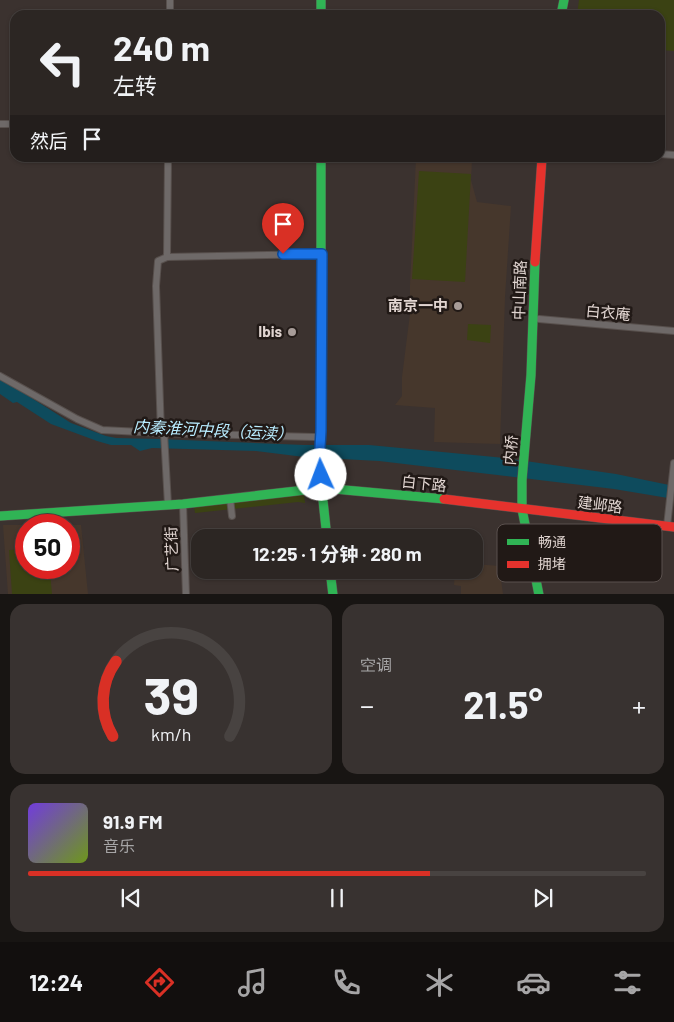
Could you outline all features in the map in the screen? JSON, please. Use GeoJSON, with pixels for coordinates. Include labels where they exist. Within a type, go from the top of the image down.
{"type":"FeatureCollection","features":[{"type":"Feature","properties":{"kind":"main road"},"geometry":{"type":"LineString","coordinates":[[321,162],[322,254],[318,434],[319,463],[326,529]]}},
{"type":"Feature","properties":{"kind":"main road","name":"中山南路"},"geometry":{"type":"LineString","coordinates":[[527,423],[542,162]]}},
{"type":"Feature","properties":{"kind":"main road","name":"内桥"},"geometry":{"type":"LineString","coordinates":[[522,509],[522,480],[527,423]]}},
{"type":"Feature","properties":{"kind":"main road","name":"白下路"},"geometry":{"type":"LineString","coordinates":[[183,504],[323,488],[425,497],[522,509]]}},
{"type":"Feature","properties":{"kind":"main road"},"geometry":{"type":"LineString","coordinates":[[0,516],[183,504]]}},
{"type":"Feature","properties":{"kind":"main road"},"geometry":{"type":"LineString","coordinates":[[522,509],[525,524]]}},
{"type":"Feature","properties":{"kind":"main road","name":"建邺路"},"geometry":{"type":"LineString","coordinates":[[522,509],[646,524]]}},
{"type":"Feature","properties":{"kind":"main road"},"geometry":{"type":"LineString","coordinates":[[331,579],[332,594]]}},
{"type":"Feature","properties":{"kind":"street"},"geometry":{"type":"LineString","coordinates":[[167,257],[168,162]]}},
{"type":"Feature","properties":{"kind":"street"},"geometry":{"type":"LineString","coordinates":[[168,505],[156,286],[158,261],[167,257],[322,254]]}},
{"type":"Feature","properties":{"kind":"street","name":"白衣庵"},"geometry":{"type":"LineString","coordinates":[[539,319],[674,331]]}},
{"type":"Feature","properties":{"kind":"street"},"geometry":{"type":"LineString","coordinates":[[0,376],[77,419],[102,430],[163,433],[318,434]]}},
{"type":"Feature","properties":{"kind":"street"},"geometry":{"type":"LineString","coordinates":[[671,527],[668,510],[674,463]]}},
{"type":"Feature","properties":{"kind":"street"},"geometry":{"type":"LineString","coordinates":[[230,498],[232,516]]}},
{"type":"Feature","properties":{"kind":"street","name":"广艺街"},"geometry":{"type":"LineString","coordinates":[[183,504],[187,540],[186,594]]}},
{"type":"Feature","properties":{"kind":"shaded area","name":"南京一中"},"geometry":{"type":"Polygon","coordinates":[[[416,162],[472,162],[471,180],[477,202],[511,206],[505,297],[500,444],[434,442],[435,408],[395,405],[402,396],[402,377],[410,314],[416,162]]]}},
{"type":"Feature","properties":{"kind":"shaded area"},"geometry":{"type":"Polygon","coordinates":[[[3,525],[15,525],[15,579],[80,579],[81,525],[88,594],[8,594],[3,525]]]}},
{"type":"Feature","properties":{"kind":"shaded area"},"geometry":{"type":"Polygon","coordinates":[[[483,565],[497,566],[497,582],[501,582],[503,594],[461,594],[461,586],[454,585],[454,579],[483,579],[483,565]]]}},
{"type":"Feature","properties":{"kind":"green space"},"geometry":{"type":"Polygon","coordinates":[[[579,0],[674,0],[674,51],[665,50],[665,10],[578,10],[579,0]]]}},
{"type":"Feature","properties":{"kind":"green space"},"geometry":{"type":"Polygon","coordinates":[[[419,171],[471,174],[465,282],[412,279],[419,171]]]}},
{"type":"Feature","properties":{"kind":"green space"},"geometry":{"type":"Polygon","coordinates":[[[468,324],[491,325],[490,343],[467,340],[468,324]]]}},
{"type":"Feature","properties":{"kind":"green space"},"geometry":{"type":"Polygon","coordinates":[[[304,494],[305,503],[298,502],[195,513],[194,506],[304,494]]]}},
{"type":"Feature","properties":{"kind":"green space"},"geometry":{"type":"Polygon","coordinates":[[[9,550],[15,550],[15,579],[51,579],[52,594],[12,594],[9,550]]]}},
{"type":"Feature","properties":{"kind":"water"},"geometry":{"type":"Polygon","coordinates":[[[0,378],[71,423],[116,438],[304,445],[369,445],[505,458],[616,474],[674,486],[674,499],[614,489],[379,461],[304,457],[256,451],[152,448],[140,451],[131,445],[111,445],[51,424],[17,402],[13,403],[0,394],[0,378]]]}},
{"type":"Feature","properties":{"kind":"traffic: fast"},"geometry":{"type":"LineString","coordinates":[[321,0],[321,10]]}},
{"type":"Feature","properties":{"kind":"traffic: fast"},"geometry":{"type":"LineString","coordinates":[[562,10],[564,0]]}},
{"type":"Feature","properties":{"kind":"traffic: fast"},"geometry":{"type":"LineString","coordinates":[[321,162],[321,431],[319,463],[326,529]]}},
{"type":"Feature","properties":{"kind":"traffic: fast"},"geometry":{"type":"LineString","coordinates":[[525,524],[522,509],[522,480],[531,375],[535,262]]}},
{"type":"Feature","properties":{"kind":"traffic: fast"},"geometry":{"type":"LineString","coordinates":[[0,516],[183,504],[323,488],[444,499]]}},
{"type":"Feature","properties":{"kind":"traffic: fast"},"geometry":{"type":"LineString","coordinates":[[331,579],[333,594]]}},
{"type":"Feature","properties":{"kind":"traffic: fast"},"geometry":{"type":"LineString","coordinates":[[536,582],[539,594]]}},
{"type":"Feature","properties":{"kind":"traffic: jam"},"geometry":{"type":"LineString","coordinates":[[535,262],[542,162]]}},
{"type":"Feature","properties":{"kind":"traffic: jam"},"geometry":{"type":"LineString","coordinates":[[444,499],[649,524]]}},
{"type":"Feature","properties":{"kind":"traffic: jam"},"geometry":{"type":"LineString","coordinates":[[662,526],[674,527]]}},
{"type":"Feature","properties":{"kind":"place","name":"南京一中"},"geometry":{"type":"Point","coordinates":[458,306]}},
{"type":"Feature","properties":{"kind":"place","name":"Ibis"},"geometry":{"type":"Point","coordinates":[292,332]}},
{"type":"Feature","properties":{"kind":"route"},"geometry":{"type":"LineString","coordinates":[[283,254],[322,254],[321,431],[319,463],[321,475]]}},
{"type":"Feature","properties":{"kind":"water label","name":"内秦淮河中段（运渎）"},"geometry":{"type":"Point","coordinates":[213,430]}}]}
